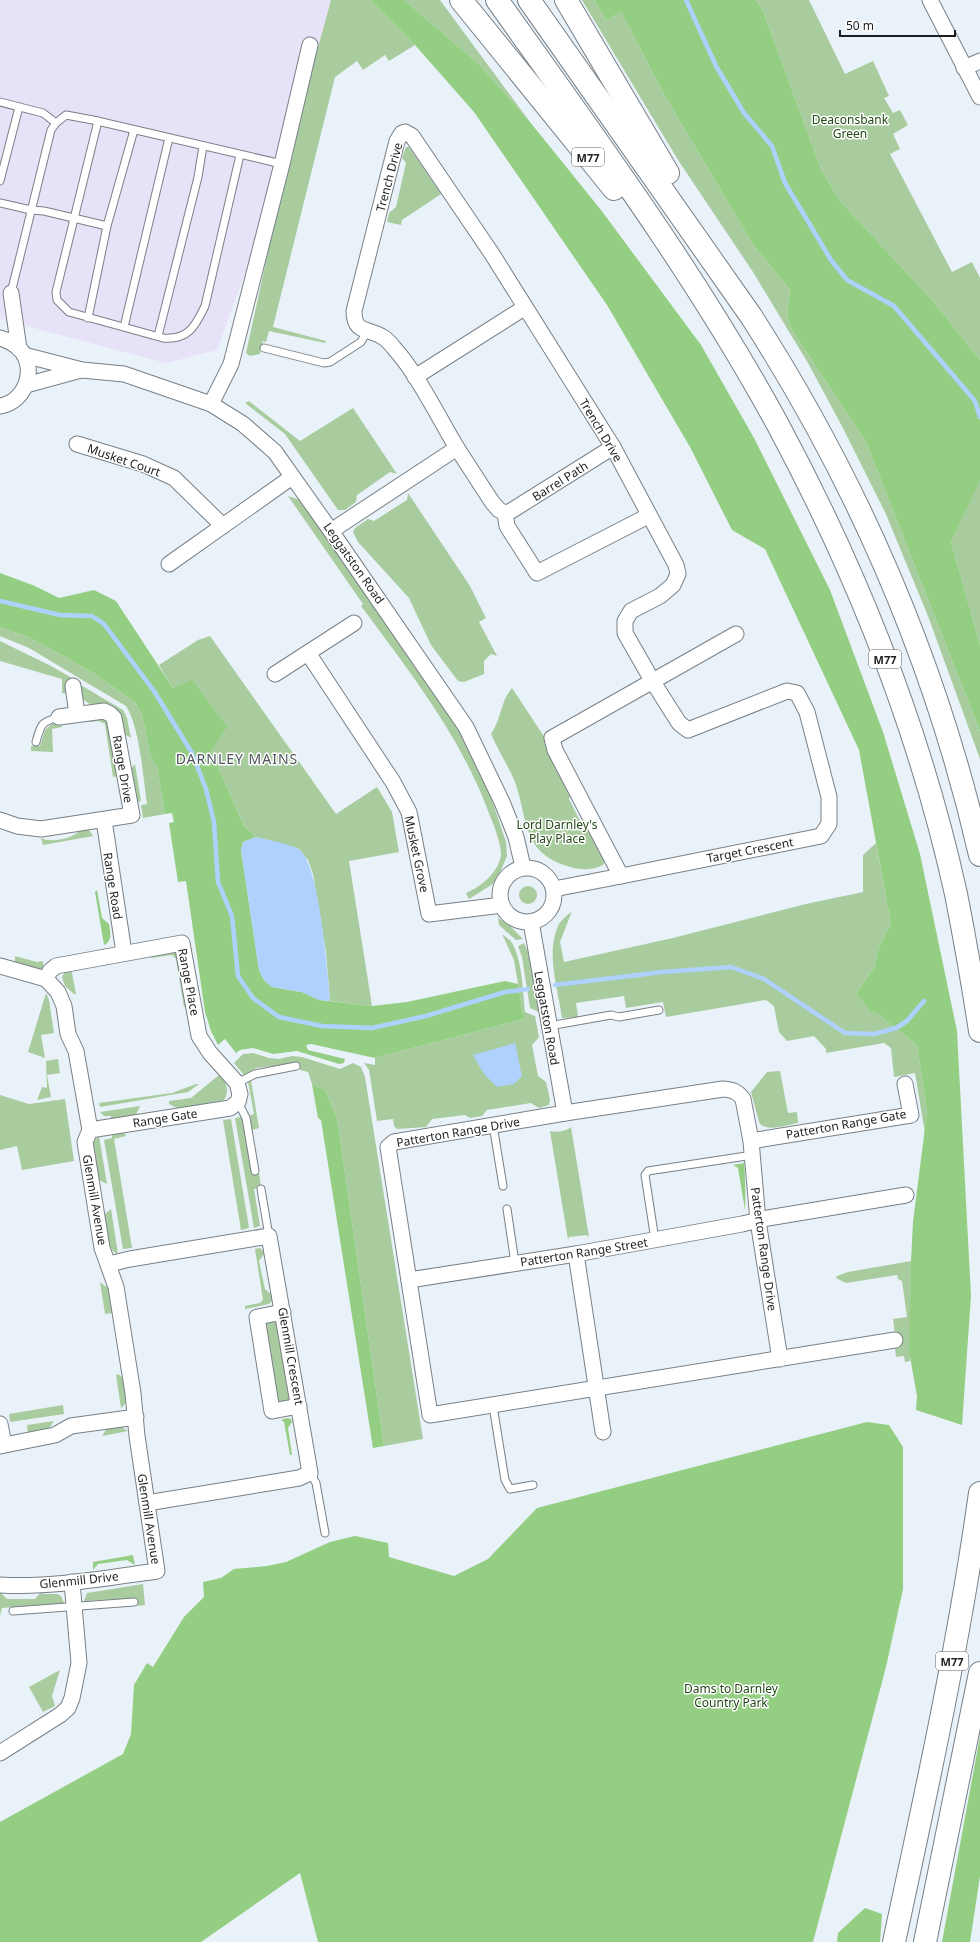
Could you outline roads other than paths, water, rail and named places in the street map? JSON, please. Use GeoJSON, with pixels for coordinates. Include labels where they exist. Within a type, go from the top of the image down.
{"type":"FeatureCollection","features":[{"type":"Feature","properties":{"kind":"highway","name":"M77"},"geometry":{"type":"LineString","coordinates":[[461,0],[714,315]]}},
{"type":"Feature","properties":{"kind":"highway","name":"M77"},"geometry":{"type":"LineString","coordinates":[[497,0],[630,189],[714,315],[776,422],[822,511],[889,668],[921,766],[944,847],[966,943],[980,1031]]}},
{"type":"Feature","properties":{"kind":"highway","name":"M77"},"geometry":{"type":"LineString","coordinates":[[529,0],[751,316]]}},
{"type":"Feature","properties":{"kind":"highway","name":"M77"},"geometry":{"type":"LineString","coordinates":[[566,0],[751,316],[776,355],[832,453],[894,586],[917,645],[955,756],[980,855]]}},
{"type":"Feature","properties":{"kind":"highway","name":"M77"},"geometry":{"type":"LineString","coordinates":[[894,1942],[951,1670],[970,1565],[980,1493]]}},
{"type":"Feature","properties":{"kind":"highway","name":"M77"},"geometry":{"type":"LineString","coordinates":[[925,1942],[980,1673]]}},
{"type":"Feature","properties":{"kind":"street"},"geometry":{"type":"LineString","coordinates":[[930,0],[980,97]]}},
{"type":"Feature","properties":{"kind":"street"},"geometry":{"type":"LineString","coordinates":[[211,404],[231,364],[282,164],[310,44]]}},
{"type":"Feature","properties":{"kind":"street"},"geometry":{"type":"LineString","coordinates":[[964,68],[980,61]]}},
{"type":"Feature","properties":{"kind":"street","name":"Trench Drive"},"geometry":{"type":"LineString","coordinates":[[505,513],[499,510],[492,502],[457,448],[415,377],[395,349],[380,336],[361,329],[356,323],[354,311],[397,141],[402,133],[405,132],[410,133],[492,254],[524,308],[613,448],[676,566],[678,574],[673,585],[660,596],[631,611],[625,621],[625,633],[653,682]]}},
{"type":"Feature","properties":{"kind":"street"},"geometry":{"type":"LineString","coordinates":[[0,308],[11,293]]}},
{"type":"Feature","properties":{"kind":"street"},"geometry":{"type":"LineString","coordinates":[[0,406],[13,401],[21,394],[26,385],[27,365],[21,352],[11,293]]}},
{"type":"Feature","properties":{"kind":"street"},"geometry":{"type":"LineString","coordinates":[[415,377],[524,308]]}},
{"type":"Feature","properties":{"kind":"street"},"geometry":{"type":"LineString","coordinates":[[0,338],[10,342],[21,352],[82,370]]}},
{"type":"Feature","properties":{"kind":"street"},"geometry":{"type":"LineString","coordinates":[[26,385],[82,370]]}},
{"type":"Feature","properties":{"kind":"street","name":"Leggatston Road"},"geometry":{"type":"LineString","coordinates":[[82,370],[124,374],[211,404],[243,424],[270,448],[331,530],[466,726],[502,802],[516,837],[523,867]]}},
{"type":"Feature","properties":{"kind":"street","name":"Musket Court"},"geometry":{"type":"LineString","coordinates":[[77,444],[143,464],[174,478],[223,526]]}},
{"type":"Feature","properties":{"kind":"street"},"geometry":{"type":"LineString","coordinates":[[331,530],[457,448]]}},
{"type":"Feature","properties":{"kind":"street","name":"Barrel Path"},"geometry":{"type":"LineString","coordinates":[[505,513],[510,512],[613,448]]}},
{"type":"Feature","properties":{"kind":"street"},"geometry":{"type":"LineString","coordinates":[[169,564],[292,478]]}},
{"type":"Feature","properties":{"kind":"street"},"geometry":{"type":"LineString","coordinates":[[505,513],[507,526],[537,573],[648,516]]}},
{"type":"Feature","properties":{"kind":"street"},"geometry":{"type":"LineString","coordinates":[[275,674],[354,623]]}},
{"type":"Feature","properties":{"kind":"street"},"geometry":{"type":"LineString","coordinates":[[554,889],[620,876],[555,750],[552,738],[736,634]]}},
{"type":"Feature","properties":{"kind":"street","name":"Musket Grove"},"geometry":{"type":"LineString","coordinates":[[308,653],[393,782],[409,812],[429,914],[502,905]]}},
{"type":"Feature","properties":{"kind":"street","name":"Target Crescent"},"geometry":{"type":"LineString","coordinates":[[620,876],[821,836],[829,824],[829,797],[807,712],[797,693],[787,691],[772,696],[688,730],[679,723],[653,682]]}},
{"type":"Feature","properties":{"kind":"street"},"geometry":{"type":"LineString","coordinates":[[73,686],[77,714]]}},
{"type":"Feature","properties":{"kind":"street","name":"Range Drive"},"geometry":{"type":"LineString","coordinates":[[0,820],[17,826],[41,829],[132,815],[114,718],[104,711],[59,716]]}},
{"type":"Feature","properties":{"kind":"street","name":"Range Road"},"geometry":{"type":"LineString","coordinates":[[104,820],[124,953]]}},
{"type":"Feature","properties":{"kind":"street"},"geometry":{"type":"LineString","coordinates":[[523,867],[531,867],[539,870],[549,878],[554,889],[555,898],[552,906],[540,919],[531,922],[522,922],[506,913],[502,905],[500,895],[501,886],[506,877],[513,871],[523,867]]}},
{"type":"Feature","properties":{"kind":"street","name":"Leggatston Road"},"geometry":{"type":"LineString","coordinates":[[531,922],[565,1113]]}},
{"type":"Feature","properties":{"kind":"street","name":"Range Place"},"geometry":{"type":"LineString","coordinates":[[46,979],[50,971],[56,966],[182,943],[199,1036],[210,1053],[237,1083]]}},
{"type":"Feature","properties":{"kind":"street"},"geometry":{"type":"LineString","coordinates":[[0,966],[46,979]]}},
{"type":"Feature","properties":{"kind":"street","name":"Glenmill Avenue"},"geometry":{"type":"LineString","coordinates":[[46,979],[53,984],[64,1006],[68,1034],[76,1050],[90,1130],[85,1142],[102,1248],[116,1287],[136,1417],[137,1436],[157,1571]]}},
{"type":"Feature","properties":{"kind":"street"},"geometry":{"type":"LineString","coordinates":[[237,1083],[240,1094],[238,1102]]}},
{"type":"Feature","properties":{"kind":"street","name":"Patterton Range Gate"},"geometry":{"type":"LineString","coordinates":[[752,1148],[911,1115],[905,1084]]}},
{"type":"Feature","properties":{"kind":"street","name":"Patterton Range Drive"},"geometry":{"type":"LineString","coordinates":[[780,1359],[758,1221],[754,1188],[752,1148],[743,1099],[733,1090],[723,1089],[565,1113],[394,1142],[388,1147],[430,1415],[596,1390],[895,1340]]}},
{"type":"Feature","properties":{"kind":"street","name":"Range Gate"},"geometry":{"type":"LineString","coordinates":[[90,1130],[230,1108],[238,1102]]}},
{"type":"Feature","properties":{"kind":"street","name":"Patterton Range Street"},"geometry":{"type":"LineString","coordinates":[[409,1280],[576,1254],[768,1218],[906,1195]]}},
{"type":"Feature","properties":{"kind":"street"},"geometry":{"type":"LineString","coordinates":[[109,1264],[130,1259],[269,1236]]}},
{"type":"Feature","properties":{"kind":"street","name":"Glenmill Crescent"},"geometry":{"type":"LineString","coordinates":[[269,1236],[310,1473]]}},
{"type":"Feature","properties":{"kind":"street"},"geometry":{"type":"LineString","coordinates":[[576,1254],[603,1432]]}},
{"type":"Feature","properties":{"kind":"street"},"geometry":{"type":"LineString","coordinates":[[283,1312],[257,1317],[272,1411],[299,1406]]}},
{"type":"Feature","properties":{"kind":"street"},"geometry":{"type":"LineString","coordinates":[[0,1424],[2,1445],[55,1435],[71,1426],[136,1417]]}},
{"type":"Feature","properties":{"kind":"street"},"geometry":{"type":"LineString","coordinates":[[146,1502],[299,1478],[310,1473]]}},
{"type":"Feature","properties":{"kind":"street","name":"Glenmill Drive"},"geometry":{"type":"LineString","coordinates":[[0,1585],[17,1586],[72,1582],[157,1571]]}},
{"type":"Feature","properties":{"kind":"street"},"geometry":{"type":"LineString","coordinates":[[2,1750],[60,1715],[68,1708],[79,1663],[72,1582]]}},
{"type":"Feature","properties":{"kind":"lane"},"geometry":{"type":"LineString","coordinates":[[0,102],[43,113],[56,123]]}},
{"type":"Feature","properties":{"kind":"lane"},"geometry":{"type":"LineString","coordinates":[[0,181],[20,107]]}},
{"type":"Feature","properties":{"kind":"lane"},"geometry":{"type":"LineString","coordinates":[[11,293],[51,130],[56,123],[66,115],[98,121],[282,164]]}},
{"type":"Feature","properties":{"kind":"lane"},"geometry":{"type":"LineString","coordinates":[[98,121],[56,292],[57,300],[69,312],[158,336],[174,338],[186,334],[197,324],[205,306],[240,155]]}},
{"type":"Feature","properties":{"kind":"lane"},"geometry":{"type":"LineString","coordinates":[[88,318],[108,226],[134,130]]}},
{"type":"Feature","properties":{"kind":"lane"},"geometry":{"type":"LineString","coordinates":[[124,327],[169,138]]}},
{"type":"Feature","properties":{"kind":"lane"},"geometry":{"type":"LineString","coordinates":[[158,336],[196,185],[203,146]]}},
{"type":"Feature","properties":{"kind":"lane"},"geometry":{"type":"LineString","coordinates":[[0,203],[31,210],[44,211],[108,226]]}},
{"type":"Feature","properties":{"kind":"lane"},"geometry":{"type":"LineString","coordinates":[[264,348],[324,363],[330,362],[361,342],[367,331]]}},
{"type":"Feature","properties":{"kind":"lane"},"geometry":{"type":"LineString","coordinates":[[36,742],[41,726],[45,721],[59,716]]}},
{"type":"Feature","properties":{"kind":"lane"},"geometry":{"type":"LineString","coordinates":[[549,1026],[610,1015],[619,1017],[659,1010]]}},
{"type":"Feature","properties":{"kind":"lane"},"geometry":{"type":"LineString","coordinates":[[237,1083],[255,1074],[296,1066]]}},
{"type":"Feature","properties":{"kind":"lane"},"geometry":{"type":"LineString","coordinates":[[238,1102],[246,1118],[255,1171]]}},
{"type":"Feature","properties":{"kind":"lane"},"geometry":{"type":"LineString","coordinates":[[493,1125],[502,1186]]}},
{"type":"Feature","properties":{"kind":"lane"},"geometry":{"type":"LineString","coordinates":[[655,1240],[644,1174],[648,1171],[752,1148]]}},
{"type":"Feature","properties":{"kind":"lane"},"geometry":{"type":"LineString","coordinates":[[261,1189],[269,1236]]}},
{"type":"Feature","properties":{"kind":"lane"},"geometry":{"type":"LineString","coordinates":[[507,1209],[515,1263]]}},
{"type":"Feature","properties":{"kind":"lane"},"geometry":{"type":"LineString","coordinates":[[493,1406],[505,1480],[510,1489],[533,1485]]}},
{"type":"Feature","properties":{"kind":"lane"},"geometry":{"type":"LineString","coordinates":[[310,1473],[316,1483],[325,1533]]}},
{"type":"Feature","properties":{"kind":"lane"},"geometry":{"type":"LineString","coordinates":[[13,1611],[134,1602]]}},
{"type":"Feature","properties":{"kind":"water"},"geometry":{"type":"Polygon","coordinates":[[[256,837],[280,842],[297,848],[307,860],[317,897],[321,921],[330,1001],[319,1000],[302,992],[272,987],[264,980],[259,970],[241,850],[243,842],[256,837]]]}},
{"type":"Feature","properties":{"kind":"water"},"geometry":{"type":"Polygon","coordinates":[[[515,1043],[522,1076],[514,1084],[497,1087],[484,1074],[473,1055],[515,1043]]]}},
{"type":"Feature","properties":{"kind":"waterway"},"geometry":{"type":"LineString","coordinates":[[686,0],[716,66],[744,113],[772,146],[785,183],[831,260],[847,280],[894,306],[975,401],[980,417]]}},
{"type":"Feature","properties":{"kind":"waterway"},"geometry":{"type":"LineString","coordinates":[[0,601],[60,615],[92,616],[104,624],[154,691],[192,753],[206,789],[214,822],[218,882],[232,916],[238,976],[253,998],[279,1017],[322,1026],[372,1028],[426,1016],[505,992],[528,989]]}},
{"type":"Feature","properties":{"kind":"waterway"},"geometry":{"type":"LineString","coordinates":[[555,985],[662,972],[731,967],[764,979],[845,1033],[874,1034],[896,1028],[907,1021],[924,1001]]}},
{"type":"Feature","properties":{"kind":"district","name":"DARNLEY MAINS"},"geometry":{"type":"Point","coordinates":[237,758]}},
{"type":"Feature","properties":{"kind":"park label","name":"Deaconsbank Green"},"geometry":{"type":"Point","coordinates":[850,126]}},
{"type":"Feature","properties":{"kind":"park label","name":"Lord Darnley's Play Place"},"geometry":{"type":"Point","coordinates":[557,831]}},
{"type":"Feature","properties":{"kind":"park label","name":"Dams to Darnley Country Park"},"geometry":{"type":"Point","coordinates":[731,1695]}}]}
